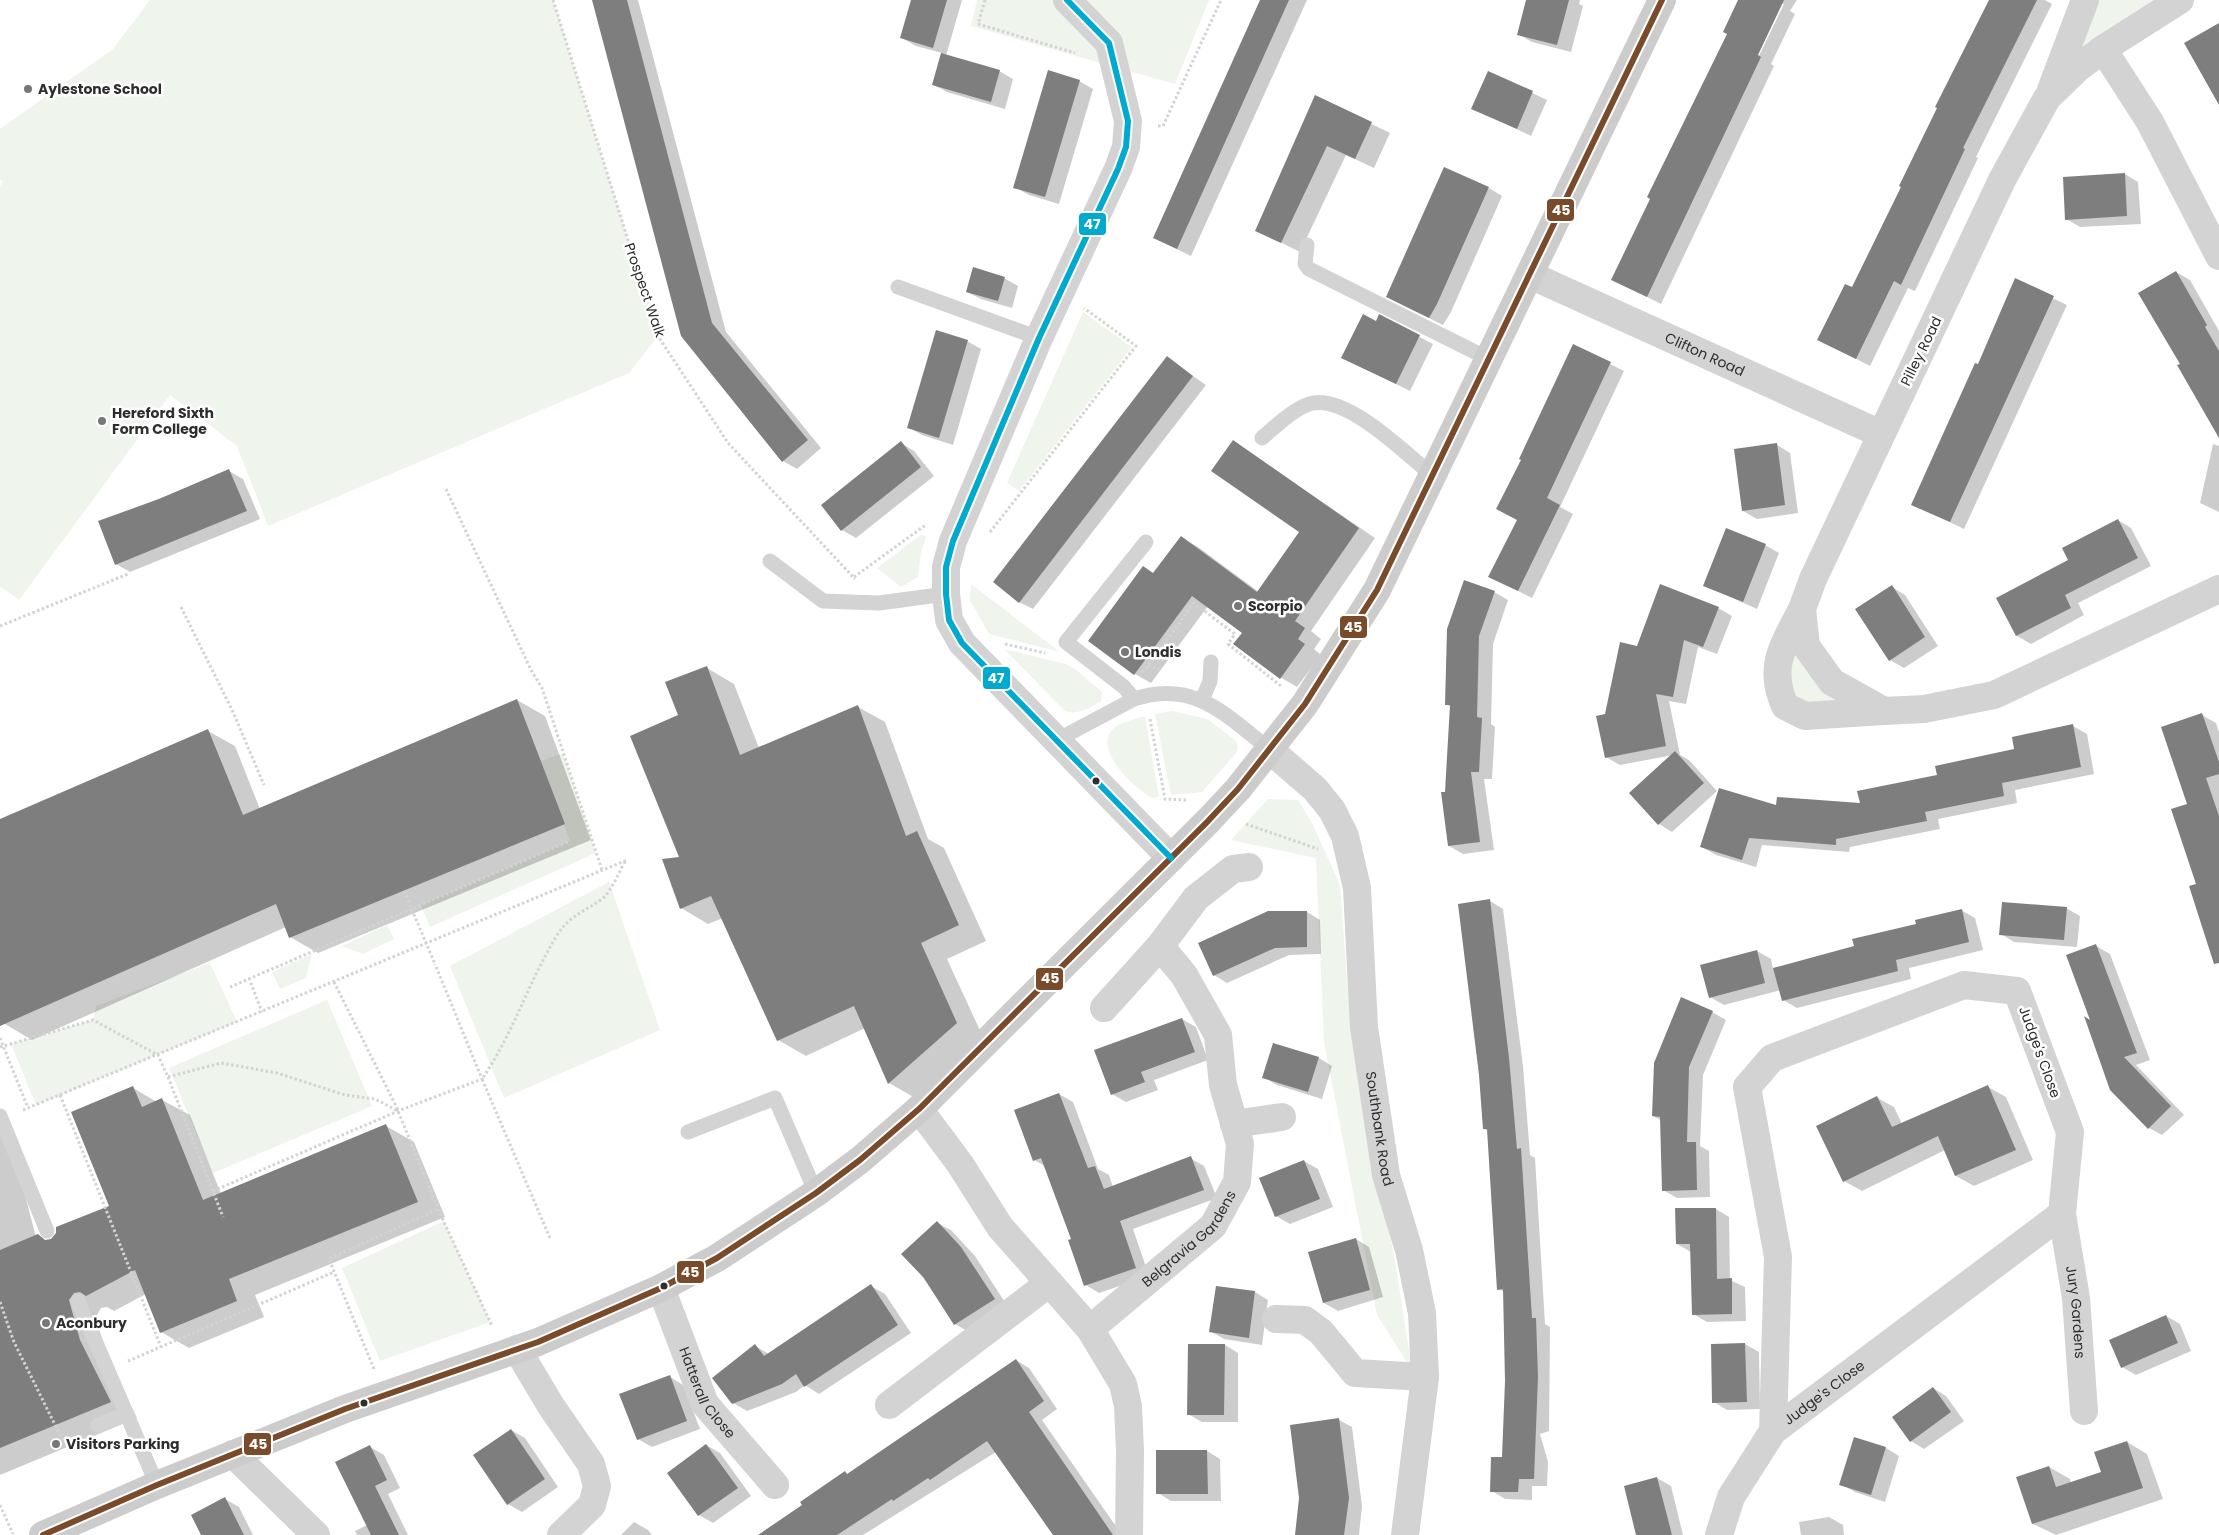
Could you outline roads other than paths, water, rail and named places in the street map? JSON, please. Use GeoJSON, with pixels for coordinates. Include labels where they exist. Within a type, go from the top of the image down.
{"type":"FeatureCollection","features":[{"type":"Feature","properties":{"kind":"street"},"geometry":{"type":"LineString","coordinates":[[1067,0],[1109,43],[1128,121],[1126,147],[1118,169],[1039,338],[953,541],[946,568],[949,620],[962,643],[1171,858]]}},
{"type":"Feature","properties":{"kind":"street"},"geometry":{"type":"LineString","coordinates":[[44,1535],[157,1484],[386,1395],[511,1351],[594,1319],[661,1288],[717,1258],[816,1193],[860,1160],[919,1109],[1208,821],[1270,750],[1305,704],[1378,590],[1662,0]]}},
{"type":"Feature","properties":{"kind":"street","name":"Pilley Road"},"geometry":{"type":"LineString","coordinates":[[2085,0],[2047,98],[2002,180],[1813,579],[1802,609],[1776,666],[1777,689],[1785,706],[1805,716],[1924,709],[1994,695],[2219,589]]}},
{"type":"Feature","properties":{"kind":"street","name":"Pilley Road"},"geometry":{"type":"LineString","coordinates":[[2047,98],[2078,68],[2103,49],[2180,0]]}},
{"type":"Feature","properties":{"kind":"street"},"geometry":{"type":"LineString","coordinates":[[2103,49],[2150,122],[2217,246]]}},
{"type":"Feature","properties":{"kind":"street","name":"Clifton Road"},"geometry":{"type":"LineString","coordinates":[[1530,275],[1881,434]]}},
{"type":"Feature","properties":{"kind":"street","name":"Pilley Road"},"geometry":{"type":"LineString","coordinates":[[1802,609],[1806,646],[1832,682],[1884,712]]}},
{"type":"Feature","properties":{"kind":"street","name":"Southbank Road"},"geometry":{"type":"LineString","coordinates":[[1270,750],[1314,789],[1332,810],[1345,836],[1357,888],[1364,1027],[1386,1175],[1409,1250],[1422,1313],[1424,1377],[1405,1535]]}},
{"type":"Feature","properties":{"kind":"street"},"geometry":{"type":"LineString","coordinates":[[1104,1008],[1160,946],[1196,898],[1233,869],[1249,867]]}},
{"type":"Feature","properties":{"kind":"street","name":"Belgravia Gardens"},"geometry":{"type":"LineString","coordinates":[[1090,1328],[1213,1226],[1237,1182],[1240,1144],[1223,1085],[1218,1035],[1184,975],[1160,946]]}},
{"type":"Feature","properties":{"kind":"street","name":"Judge's Close"},"geometry":{"type":"LineString","coordinates":[[1719,1535],[1731,1497],[1773,1431],[2062,1214],[2070,1132],[2017,991],[1964,986],[1772,1058],[1747,1087],[1778,1257],[1773,1431]]}},
{"type":"Feature","properties":{"kind":"street"},"geometry":{"type":"LineString","coordinates":[[919,1109],[960,1164],[1000,1227],[1048,1284],[1090,1328],[1123,1384],[1128,1406],[1129,1535]]}},
{"type":"Feature","properties":{"kind":"street"},"geometry":{"type":"LineString","coordinates":[[1234,1124],[1282,1117]]}},
{"type":"Feature","properties":{"kind":"street","name":"Jury Gardens"},"geometry":{"type":"LineString","coordinates":[[2062,1214],[2076,1298],[2084,1411]]}},
{"type":"Feature","properties":{"kind":"street"},"geometry":{"type":"LineString","coordinates":[[889,1405],[1048,1284]]}},
{"type":"Feature","properties":{"kind":"street","name":"Hatterall Close"},"geometry":{"type":"LineString","coordinates":[[661,1288],[705,1404],[775,1485]]}},
{"type":"Feature","properties":{"kind":"street"},"geometry":{"type":"LineString","coordinates":[[1276,1319],[1306,1320],[1321,1332],[1355,1373],[1424,1377]]}},
{"type":"Feature","properties":{"kind":"street"},"geometry":{"type":"LineString","coordinates":[[511,1351],[591,1464],[597,1486],[592,1506],[561,1535]]}},
{"type":"Feature","properties":{"kind":"street"},"geometry":{"type":"LineString","coordinates":[[233,1454],[316,1535]]}},
{"type":"Feature","properties":{"kind":"lane"},"geometry":{"type":"LineString","coordinates":[[1307,245],[1305,264],[1309,269],[1489,359]]}},
{"type":"Feature","properties":{"kind":"lane"},"geometry":{"type":"LineString","coordinates":[[898,287],[1039,338]]}},
{"type":"Feature","properties":{"kind":"lane"},"geometry":{"type":"LineString","coordinates":[[1262,438],[1307,405],[1318,402],[1330,403],[1367,422],[1433,476]]}},
{"type":"Feature","properties":{"kind":"lane"},"geometry":{"type":"LineString","coordinates":[[1135,694],[1066,642],[1146,542]]}},
{"type":"Feature","properties":{"kind":"lane"},"geometry":{"type":"LineString","coordinates":[[770,561],[823,601],[879,603],[946,594]]}},
{"type":"Feature","properties":{"kind":"lane"},"geometry":{"type":"LineString","coordinates":[[1202,700],[1210,681],[1211,662]]}},
{"type":"Feature","properties":{"kind":"lane"},"geometry":{"type":"LineString","coordinates":[[1057,740],[1135,694],[1174,694],[1202,700],[1219,710],[1270,750]]}},
{"type":"Feature","properties":{"kind":"lane"},"geometry":{"type":"LineString","coordinates":[[688,1132],[776,1098],[816,1193]]}},
{"type":"Feature","properties":{"kind":"lane"},"geometry":{"type":"LineString","coordinates":[[1,1117],[47,1231]]}},
{"type":"Feature","properties":{"kind":"lane"},"geometry":{"type":"LineString","coordinates":[[78,1301],[157,1484]]}},
{"type":"Feature","properties":{"kind":"lane"},"geometry":{"type":"LineString","coordinates":[[98,1425],[127,1414]]}},
{"type":"Feature","properties":{"kind":"place","name":"Aylestone School"},"geometry":{"type":"Point","coordinates":[28,89]}},
{"type":"Feature","properties":{"kind":"place","name":"Hereford Sixth Form College"},"geometry":{"type":"Point","coordinates":[102,421]}},
{"type":"Feature","properties":{"kind":"place","name":"Scorpio"},"geometry":{"type":"Point","coordinates":[1238,606]}},
{"type":"Feature","properties":{"kind":"place","name":"Londis"},"geometry":{"type":"Point","coordinates":[1125,652]}},
{"type":"Feature","properties":{"kind":"place","name":"Aconbury"},"geometry":{"type":"Point","coordinates":[46,1323]}},
{"type":"Feature","properties":{"kind":"place","name":"Visitors Parking"},"geometry":{"type":"Point","coordinates":[56,1444]}}]}
